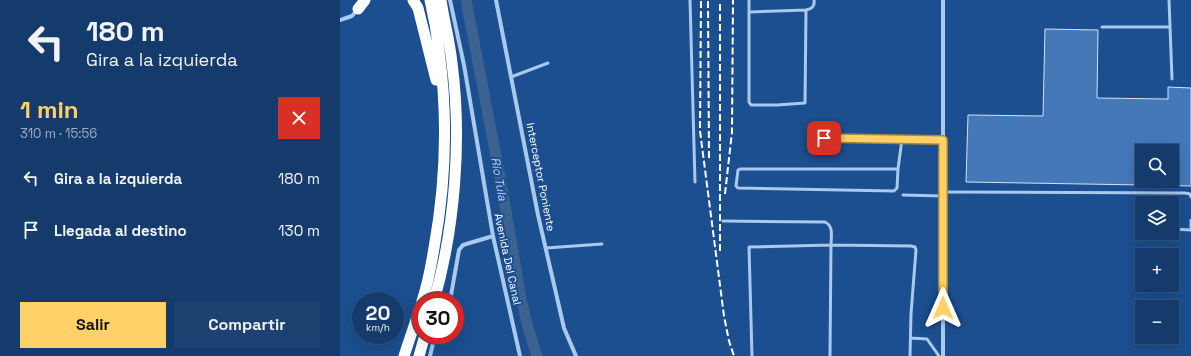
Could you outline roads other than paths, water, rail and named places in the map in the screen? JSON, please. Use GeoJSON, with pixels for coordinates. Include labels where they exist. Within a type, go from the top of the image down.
{"type":"FeatureCollection","features":[{"type":"Feature","properties":{"kind":"highway"},"geometry":{"type":"LineString","coordinates":[[360,4],[365,0]]}},
{"type":"Feature","properties":{"kind":"highway"},"geometry":{"type":"LineString","coordinates":[[413,0],[418,8],[435,70],[440,106],[440,151],[445,163]]}},
{"type":"Feature","properties":{"kind":"highway"},"geometry":{"type":"LineString","coordinates":[[425,292],[440,216],[445,163],[445,113],[443,87],[437,34],[430,0]]}},
{"type":"Feature","properties":{"kind":"highway"},"geometry":{"type":"LineString","coordinates":[[437,292],[452,215],[456,158],[457,113],[452,62],[440,0]]}},
{"type":"Feature","properties":{"kind":"highway"},"geometry":{"type":"LineString","coordinates":[[404,356],[412,332]]}},
{"type":"Feature","properties":{"kind":"highway"},"geometry":{"type":"LineString","coordinates":[[419,356],[422,344]]}},
{"type":"Feature","properties":{"kind":"street","name":"Avenida Del Canal"},"geometry":{"type":"LineString","coordinates":[[450,0],[464,65],[493,236],[520,356]]}},
{"type":"Feature","properties":{"kind":"street","name":"Interceptor Poniente"},"geometry":{"type":"LineString","coordinates":[[496,0],[546,248],[564,328],[576,356]]}},
{"type":"Feature","properties":{"kind":"street"},"geometry":{"type":"LineString","coordinates":[[943,0],[943,356]]}},
{"type":"Feature","properties":{"kind":"street"},"geometry":{"type":"LineString","coordinates":[[340,20],[352,16],[360,4]]}},
{"type":"Feature","properties":{"kind":"street"},"geometry":{"type":"LineString","coordinates":[[452,292],[459,250],[461,247],[463,245],[493,236]]}},
{"type":"Feature","properties":{"kind":"street"},"geometry":{"type":"LineString","coordinates":[[430,356],[433,344]]}},
{"type":"Feature","properties":{"kind":"lane"},"geometry":{"type":"LineString","coordinates":[[690,0],[695,182]]}},
{"type":"Feature","properties":{"kind":"lane"},"geometry":{"type":"LineString","coordinates":[[749,0],[749,104],[751,105],[805,103],[806,10]]}},
{"type":"Feature","properties":{"kind":"lane"},"geometry":{"type":"LineString","coordinates":[[749,12],[809,10],[814,6],[814,0]]}},
{"type":"Feature","properties":{"kind":"lane"},"geometry":{"type":"LineString","coordinates":[[1169,0],[1172,79]]}},
{"type":"Feature","properties":{"kind":"lane"},"geometry":{"type":"LineString","coordinates":[[1102,27],[1170,27]]}},
{"type":"Feature","properties":{"kind":"lane"},"geometry":{"type":"LineString","coordinates":[[512,77],[548,63]]}},
{"type":"Feature","properties":{"kind":"lane"},"geometry":{"type":"LineString","coordinates":[[809,137],[943,140]]}},
{"type":"Feature","properties":{"kind":"lane"},"geometry":{"type":"LineString","coordinates":[[898,169],[740,169],[737,172],[736,186],[738,188],[894,191],[897,188],[902,139]]}},
{"type":"Feature","properties":{"kind":"lane"},"geometry":{"type":"LineString","coordinates":[[902,195],[1185,193],[1190,194],[1191,197]]}},
{"type":"Feature","properties":{"kind":"lane"},"geometry":{"type":"LineString","coordinates":[[1179,229],[1191,230],[1191,220]]}},
{"type":"Feature","properties":{"kind":"lane"},"geometry":{"type":"LineString","coordinates":[[723,221],[826,222],[829,224],[831,227],[830,356]]}},
{"type":"Feature","properties":{"kind":"lane"},"geometry":{"type":"LineString","coordinates":[[546,248],[602,244]]}},
{"type":"Feature","properties":{"kind":"lane"},"geometry":{"type":"LineString","coordinates":[[752,356],[749,247],[831,245],[911,246],[915,248],[910,356]]}},
{"type":"Feature","properties":{"kind":"lane"},"geometry":{"type":"LineString","coordinates":[[911,338],[927,339],[938,356]]}},
{"type":"Feature","properties":{"kind":"waterway","name":"Río Tula"},"geometry":{"type":"LineString","coordinates":[[466,0],[501,182],[521,299],[537,356]]}},
{"type":"Feature","properties":{"kind":"railway"},"geometry":{"type":"LineString","coordinates":[[725,194],[732,132],[733,0]]}},
{"type":"Feature","properties":{"kind":"railway"},"geometry":{"type":"LineString","coordinates":[[701,1],[700,131],[724,316],[729,341],[734,356]]}},
{"type":"Feature","properties":{"kind":"railway"},"geometry":{"type":"LineString","coordinates":[[708,1],[709,159]]}},
{"type":"Feature","properties":{"kind":"railway"},"geometry":{"type":"LineString","coordinates":[[720,1],[720,251]]}}]}
